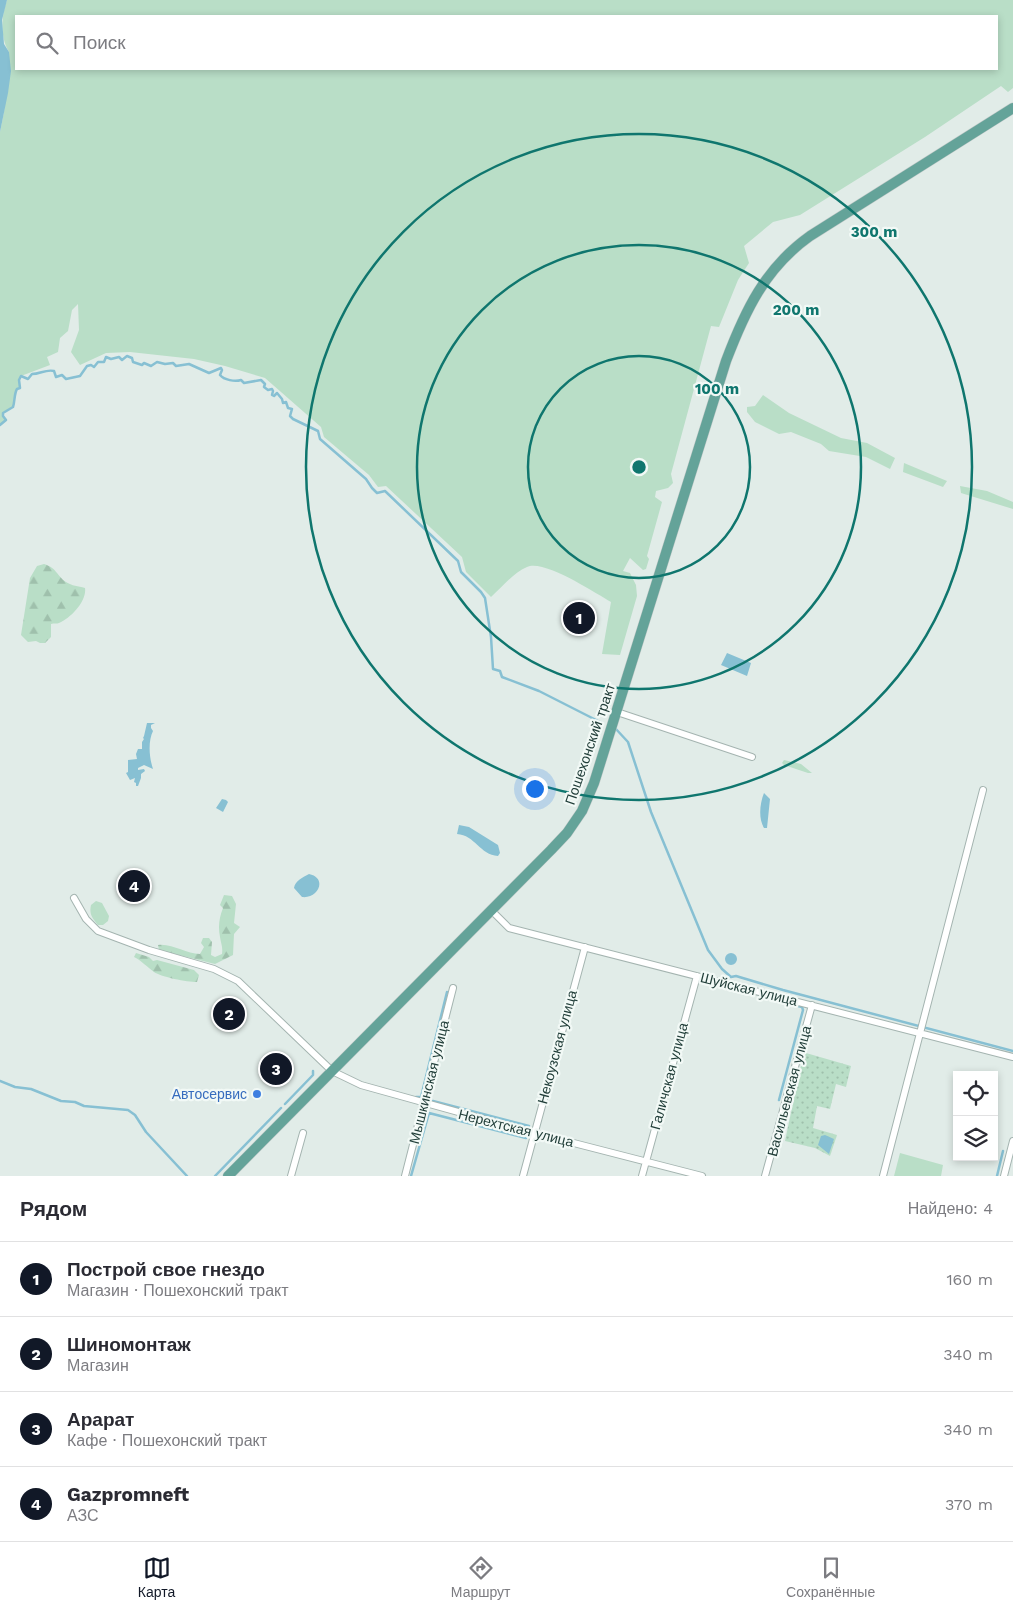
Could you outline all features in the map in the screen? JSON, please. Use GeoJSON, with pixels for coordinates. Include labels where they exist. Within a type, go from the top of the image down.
{"type":"FeatureCollection","features":[{"type":"Feature","properties":{"kind":"main road","name":"Пошехонский тракт"},"geometry":{"type":"LineString","coordinates":[[228,1176],[551,850],[567,833],[582,811],[594,783],[617,712],[726,361],[757,293],[776,266],[796,246],[810,236],[1013,108]]}},
{"type":"Feature","properties":{"kind":"street"},"geometry":{"type":"LineString","coordinates":[[617,712],[752,757]]}},
{"type":"Feature","properties":{"kind":"street"},"geometry":{"type":"LineString","coordinates":[[883,1176],[983,790]]}},
{"type":"Feature","properties":{"kind":"street","name":"Нерехтская улица"},"geometry":{"type":"LineString","coordinates":[[74,898],[86,919],[98,931],[149,950],[208,967],[238,981],[332,1071],[368,1088],[702,1176]]}},
{"type":"Feature","properties":{"kind":"street","name":"Шуйская улица"},"geometry":{"type":"LineString","coordinates":[[490,910],[509,928],[812,1005],[921,1029],[1013,1057]]}},
{"type":"Feature","properties":{"kind":"street","name":"Некоузская улица"},"geometry":{"type":"LineString","coordinates":[[523,1176],[585,947]]}},
{"type":"Feature","properties":{"kind":"street","name":"Галичская улица"},"geometry":{"type":"LineString","coordinates":[[642,1176],[697,976]]}},
{"type":"Feature","properties":{"kind":"street","name":"Мышкинская улица"},"geometry":{"type":"LineString","coordinates":[[405,1176],[453,988]]}},
{"type":"Feature","properties":{"kind":"street","name":"Васильевская улица"},"geometry":{"type":"LineString","coordinates":[[766,1176],[812,1005]]}},
{"type":"Feature","properties":{"kind":"street"},"geometry":{"type":"LineString","coordinates":[[291,1176],[303,1133]]}},
{"type":"Feature","properties":{"kind":"street"},"geometry":{"type":"LineString","coordinates":[[1004,1176],[1013,1141]]}},
{"type":"Feature","properties":{"kind":"green space"},"geometry":{"type":"Polygon","coordinates":[[[7,0],[1013,0],[1013,88],[1008,92],[1001,86],[925,137],[800,215],[773,222],[744,246],[749,263],[738,280],[719,327],[711,326],[671,474],[673,483],[668,488],[656,491],[655,497],[662,502],[647,556],[649,559],[646,569],[643,570],[630,558],[623,571],[630,573],[636,585],[637,596],[620,655],[602,654],[611,602],[557,572],[535,566],[527,567],[517,573],[491,597],[466,572],[462,557],[386,486],[378,487],[369,475],[324,437],[321,427],[265,378],[194,359],[130,352],[106,353],[80,365],[71,352],[79,330],[78,304],[72,310],[68,331],[60,338],[58,352],[47,357],[50,365],[21,376],[19,380],[20,388],[16,391],[13,407],[3,413],[3,417],[6,420],[0,425],[0,132],[4,112],[9,52],[4,40],[3,20],[7,0]]]}},
{"type":"Feature","properties":{"kind":"green space"},"geometry":{"type":"Polygon","coordinates":[[[763,395],[789,413],[841,438],[867,443],[895,458],[890,469],[866,457],[829,451],[821,444],[791,432],[779,434],[755,422],[747,412],[747,407],[755,406],[763,395]]]}},
{"type":"Feature","properties":{"kind":"green space"},"geometry":{"type":"Polygon","coordinates":[[[904,463],[947,481],[943,487],[903,472],[904,463]]]}},
{"type":"Feature","properties":{"kind":"green space"},"geometry":{"type":"Polygon","coordinates":[[[960,486],[987,491],[1013,502],[1013,509],[961,493],[960,486]]]}},
{"type":"Feature","properties":{"kind":"green space"},"geometry":{"type":"Polygon","coordinates":[[[44,564],[52,568],[68,583],[85,588],[85,593],[81,603],[73,613],[64,621],[51,624],[51,637],[45,643],[28,642],[21,635],[30,578],[37,566],[44,564]]]}},
{"type":"Feature","properties":{"kind":"green space"},"geometry":{"type":"Polygon","coordinates":[[[784,760],[801,764],[812,773],[784,765],[782,763],[784,760]]]}},
{"type":"Feature","properties":{"kind":"green space"},"geometry":{"type":"Polygon","coordinates":[[[224,895],[232,896],[236,904],[234,923],[240,927],[234,934],[233,955],[215,964],[159,950],[158,945],[163,945],[200,954],[204,947],[201,943],[203,938],[209,938],[212,942],[211,955],[215,957],[222,954],[219,926],[223,908],[220,905],[224,895]]]}},
{"type":"Feature","properties":{"kind":"green space"},"geometry":{"type":"Polygon","coordinates":[[[96,901],[102,903],[109,916],[108,921],[103,925],[98,925],[91,913],[91,905],[96,901]]]}},
{"type":"Feature","properties":{"kind":"green space"},"geometry":{"type":"Polygon","coordinates":[[[136,953],[149,957],[153,961],[157,960],[194,970],[199,975],[197,982],[174,979],[157,974],[134,957],[136,953]]]}},
{"type":"Feature","properties":{"kind":"green space"},"geometry":{"type":"Polygon","coordinates":[[[806,1053],[851,1066],[846,1087],[836,1084],[830,1109],[817,1106],[813,1128],[837,1135],[830,1156],[815,1148],[785,1141],[802,1061],[806,1053]]]}},
{"type":"Feature","properties":{"kind":"green space"},"geometry":{"type":"Polygon","coordinates":[[[900,1153],[943,1165],[941,1176],[894,1176],[900,1153]]]}},
{"type":"Feature","properties":{"kind":"water"},"geometry":{"type":"Polygon","coordinates":[[[0,0],[7,0],[2,20],[4,44],[9,52],[11,71],[0,132],[0,0]]]}},
{"type":"Feature","properties":{"kind":"water"},"geometry":{"type":"Polygon","coordinates":[[[727,653],[751,663],[747,676],[721,665],[727,653]]]}},
{"type":"Feature","properties":{"kind":"water"},"geometry":{"type":"Polygon","coordinates":[[[147,723],[155,723],[151,725],[153,731],[150,744],[153,769],[144,765],[138,768],[138,770],[144,769],[145,771],[141,774],[138,786],[136,786],[135,778],[130,780],[126,773],[128,772],[128,760],[137,759],[136,754],[138,749],[142,749],[147,723]]]}},
{"type":"Feature","properties":{"kind":"water"},"geometry":{"type":"Polygon","coordinates":[[[764,793],[770,799],[767,828],[764,828],[760,815],[764,793]]]}},
{"type":"Feature","properties":{"kind":"water"},"geometry":{"type":"Polygon","coordinates":[[[222,799],[228,802],[223,812],[216,808],[222,799]]]}},
{"type":"Feature","properties":{"kind":"water"},"geometry":{"type":"Polygon","coordinates":[[[459,825],[469,827],[498,845],[500,853],[498,856],[487,852],[463,835],[457,834],[459,825]]]}},
{"type":"Feature","properties":{"kind":"water"},"geometry":{"type":"Polygon","coordinates":[[[309,874],[315,876],[318,880],[319,888],[313,895],[302,897],[294,888],[296,883],[309,874]]]}},
{"type":"Feature","properties":{"kind":"water"},"geometry":{"type":"Polygon","coordinates":[[[731,953],[737,959],[731,965],[725,959],[731,953]]]}},
{"type":"Feature","properties":{"kind":"water"},"geometry":{"type":"Polygon","coordinates":[[[825,1135],[834,1139],[829,1154],[818,1145],[821,1136],[825,1135]]]}},
{"type":"Feature","properties":{"kind":"waterway"},"geometry":{"type":"LineString","coordinates":[[0,425],[6,420],[3,413],[13,407],[16,391],[20,388],[19,380],[21,376],[28,379],[32,374],[46,371],[54,371],[56,377],[62,375],[66,379],[80,376],[87,366],[91,365],[94,367],[98,362],[104,362],[106,357],[111,359],[119,357],[122,360],[127,356],[132,358],[133,362],[151,366],[157,362],[173,363],[176,366],[189,364],[209,373],[221,368],[220,375],[227,379],[241,380],[244,383],[261,380],[265,384],[264,387],[268,390],[272,389],[272,395],[274,396],[277,393],[283,403],[286,402],[288,408],[292,409],[290,416],[293,419],[318,431],[320,439],[366,479],[377,493],[385,491],[458,561],[461,572],[485,598],[491,637],[493,669],[500,671],[502,677],[539,691],[602,723]]}},
{"type":"Feature","properties":{"kind":"waterway"},"geometry":{"type":"LineString","coordinates":[[615,728],[628,742],[651,812],[708,950],[722,969],[731,977],[736,976],[1013,1051]]}},
{"type":"Feature","properties":{"kind":"waterway"},"geometry":{"type":"LineString","coordinates":[[416,1097],[421,1097],[447,992]]}},
{"type":"Feature","properties":{"kind":"waterway"},"geometry":{"type":"LineString","coordinates":[[773,1000],[802,1007],[803,1010],[779,1100]]}},
{"type":"Feature","properties":{"kind":"waterway"},"geometry":{"type":"LineString","coordinates":[[285,1104],[313,1075],[313,1071]]}},
{"type":"Feature","properties":{"kind":"waterway"},"geometry":{"type":"LineString","coordinates":[[0,1081],[15,1087],[31,1089],[61,1101],[75,1102],[84,1106],[128,1110],[135,1115],[146,1132],[187,1176]]}},
{"type":"Feature","properties":{"kind":"waterway"},"geometry":{"type":"LineString","coordinates":[[433,1101],[529,1126]]}},
{"type":"Feature","properties":{"kind":"waterway"},"geometry":{"type":"LineString","coordinates":[[215,1176],[281,1108]]}},
{"type":"Feature","properties":{"kind":"waterway"},"geometry":{"type":"LineString","coordinates":[[411,1176],[429,1113],[526,1138]]}},
{"type":"Feature","properties":{"kind":"waterway"},"geometry":{"type":"LineString","coordinates":[[997,1176],[1003,1151]]}},
{"type":"Feature","properties":{"kind":"place","name":"Построй свое гнездо"},"geometry":{"type":"Point","coordinates":[579,618]}},
{"type":"Feature","properties":{"kind":"place","name":"Gazpromneft"},"geometry":{"type":"Point","coordinates":[134,886]}},
{"type":"Feature","properties":{"kind":"place","name":"Шиномонтаж"},"geometry":{"type":"Point","coordinates":[229,1014]}},
{"type":"Feature","properties":{"kind":"place","name":"Арарат"},"geometry":{"type":"Point","coordinates":[276,1069]}},
{"type":"Feature","properties":{"kind":"place","name":"Автосервис"},"geometry":{"type":"Point","coordinates":[257,1094]}}]}
